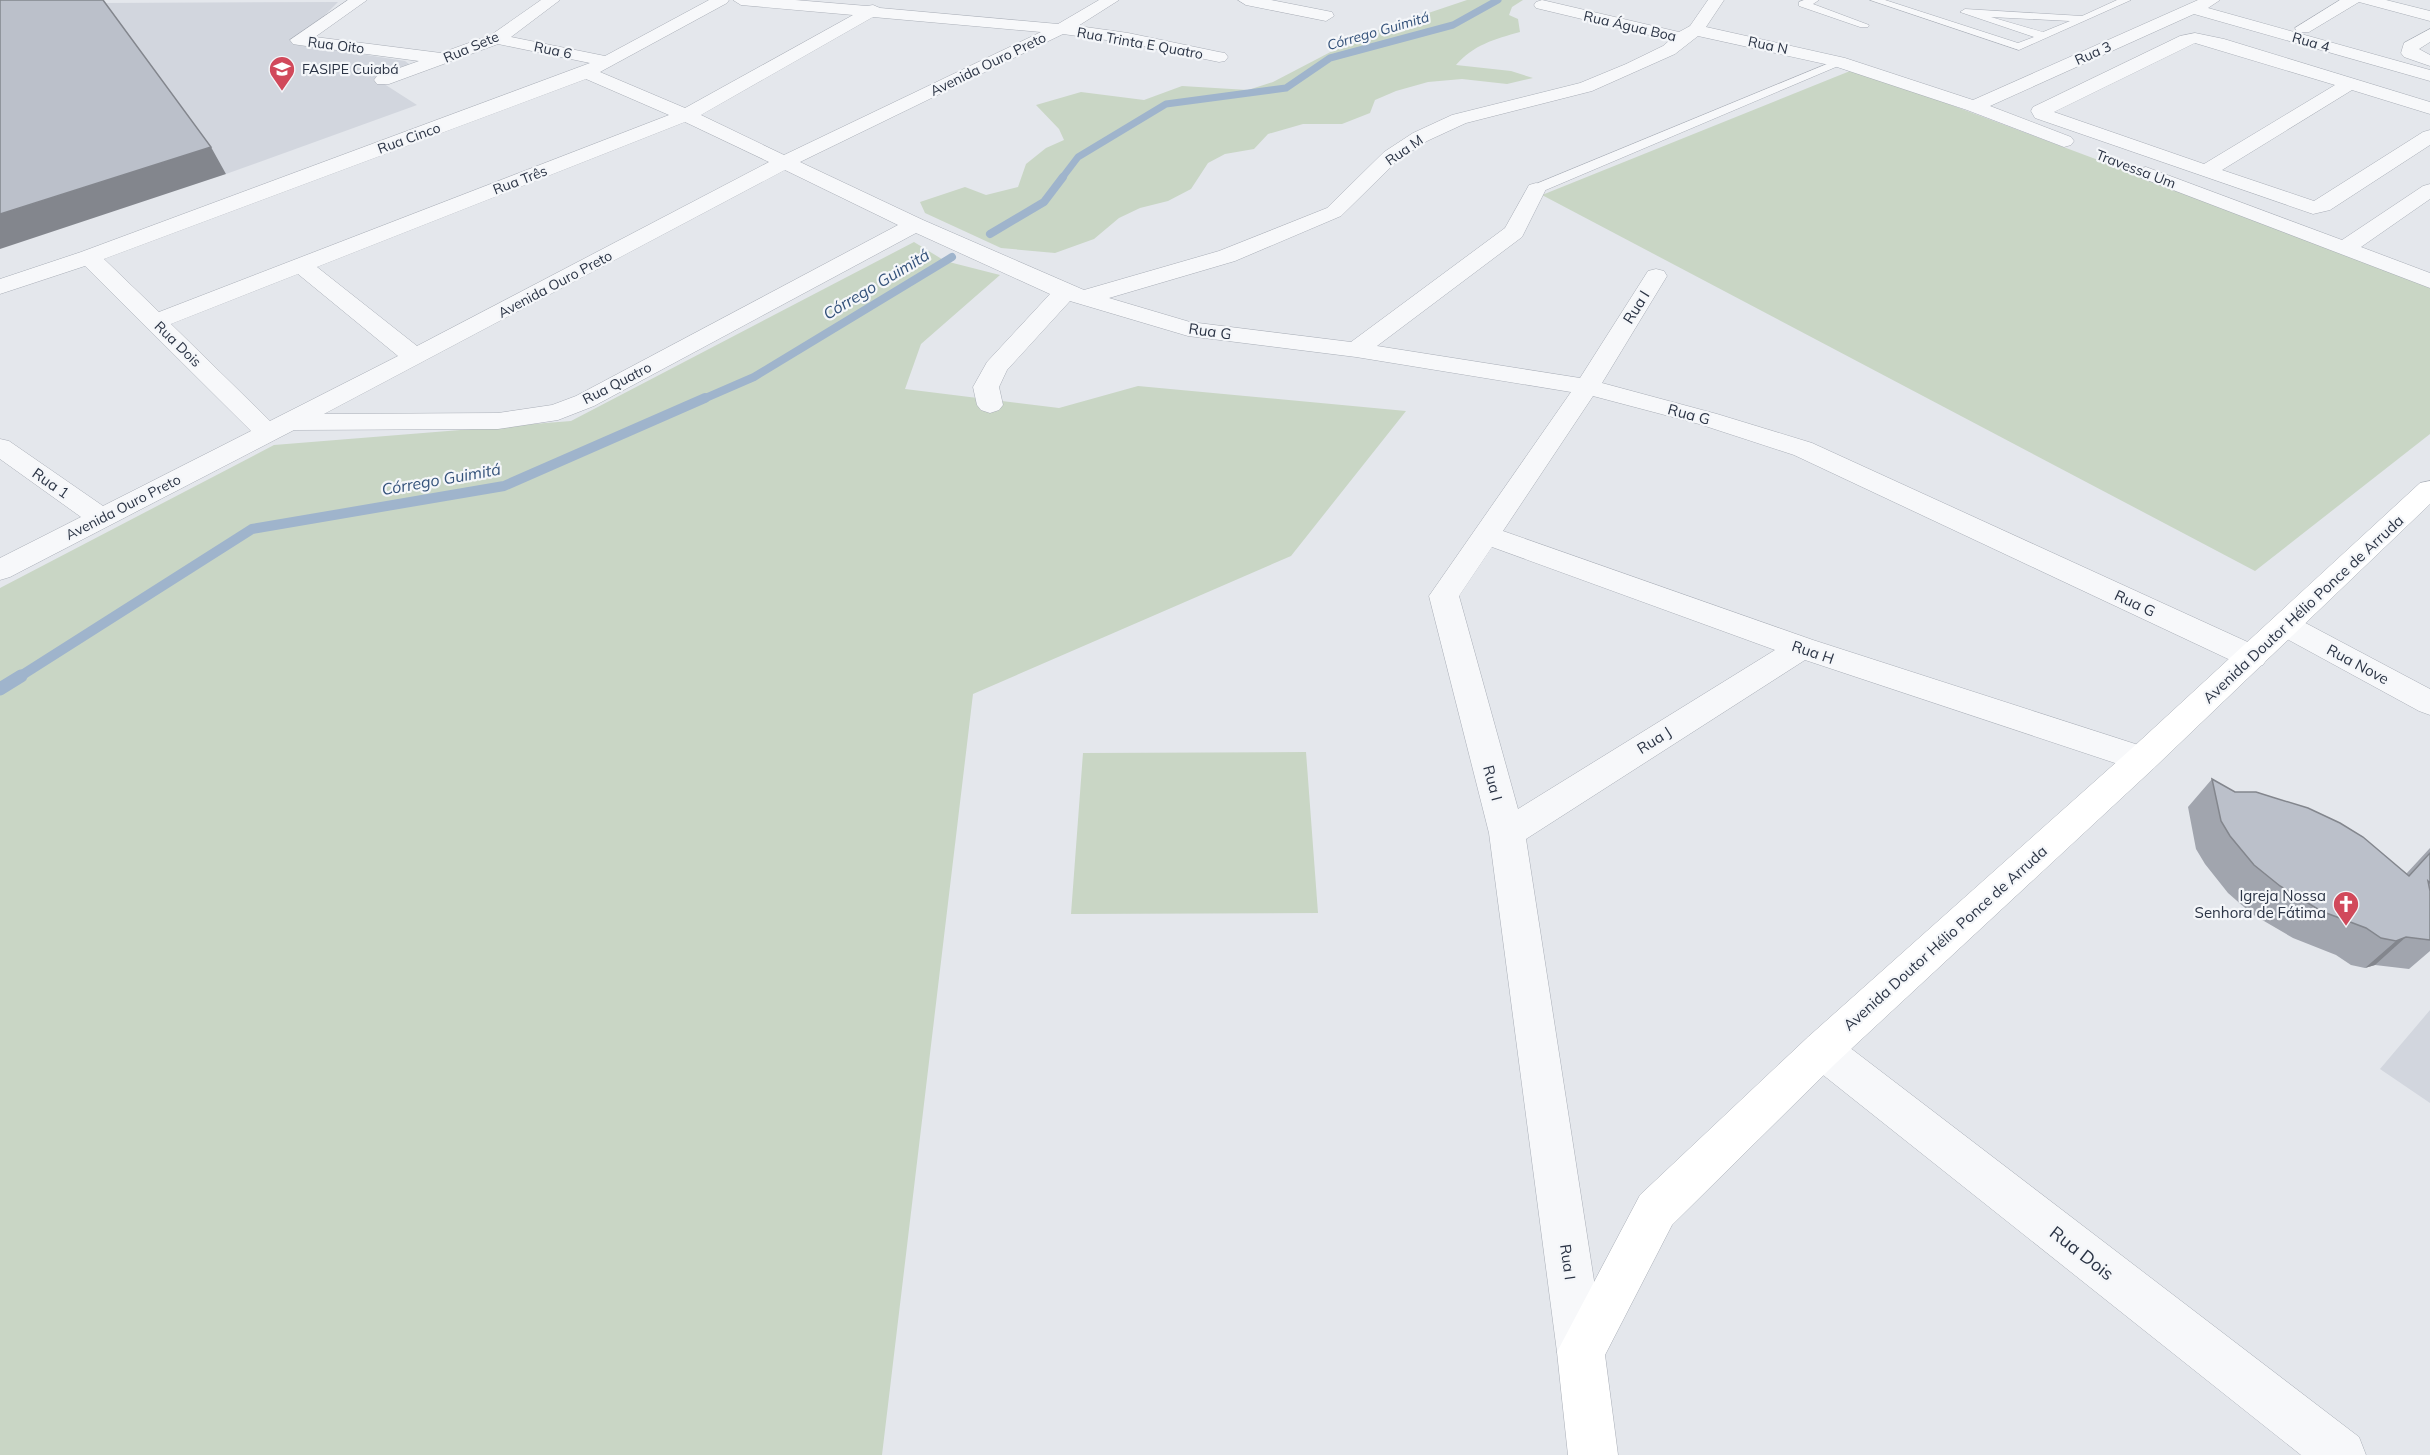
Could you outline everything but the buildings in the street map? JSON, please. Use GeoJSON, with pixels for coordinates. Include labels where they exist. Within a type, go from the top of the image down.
{"type":"FeatureCollection","features":[{"type":"Feature","properties":{"kind":"street","name":"Rua Oito"},"geometry":{"type":"LineString","coordinates":[[359,0],[299,40],[446,59]]}},
{"type":"Feature","properties":{"kind":"street","name":"Rua Sete"},"geometry":{"type":"LineString","coordinates":[[383,80],[497,39],[552,0]]}},
{"type":"Feature","properties":{"kind":"street","name":"Rua Cinco"},"geometry":{"type":"LineString","coordinates":[[0,287],[89,257],[586,73],[721,0]]}},
{"type":"Feature","properties":{"kind":"street","name":"Rua Trinta E Quatro"},"geometry":{"type":"LineString","coordinates":[[741,0],[1061,28],[1128,38],[1219,57]]}},
{"type":"Feature","properties":{"kind":"street","name":"Avenida Ouro Preto"},"geometry":{"type":"LineString","coordinates":[[0,570],[415,357],[785,162],[1061,28],[1111,0]]}},
{"type":"Feature","properties":{"kind":"street"},"geometry":{"type":"LineString","coordinates":[[1246,0],[1326,16]]}},
{"type":"Feature","properties":{"kind":"street","name":"Rua M"},"geometry":{"type":"LineString","coordinates":[[1076,294],[1227,256],[1334,212],[1391,156],[1420,137],[1459,119],[1586,87],[1632,68],[1670,50],[1690,34],[1716,0]]}},
{"type":"Feature","properties":{"kind":"street","name":"Rua 3"},"geometry":{"type":"LineString","coordinates":[[1974,106],[2211,0]]}},
{"type":"Feature","properties":{"kind":"street"},"geometry":{"type":"LineString","coordinates":[[2303,28],[2352,0]]}},
{"type":"Feature","properties":{"kind":"street"},"geometry":{"type":"LineString","coordinates":[[2366,0],[2430,16]]}},
{"type":"Feature","properties":{"kind":"street","name":"Rua Água Boa"},"geometry":{"type":"LineString","coordinates":[[1542,5],[1690,34]]}},
{"type":"Feature","properties":{"kind":"street","name":"Rua 4"},"geometry":{"type":"LineString","coordinates":[[2193,9],[2430,76]]}},
{"type":"Feature","properties":{"kind":"street","name":"Rua Três"},"geometry":{"type":"LineString","coordinates":[[155,322],[686,115],[873,10]]}},
{"type":"Feature","properties":{"kind":"street","name":"Rua N"},"geometry":{"type":"LineString","coordinates":[[1690,34],[1839,62]]}},
{"type":"Feature","properties":{"kind":"street"},"geometry":{"type":"LineString","coordinates":[[2430,34],[2410,47],[2410,53],[2430,61]]}},
{"type":"Feature","properties":{"kind":"street"},"geometry":{"type":"LineString","coordinates":[[2430,108],[2292,65],[2194,38],[2040,111],[2042,114],[2313,208],[2323,206],[2430,136]]}},
{"type":"Feature","properties":{"kind":"street","name":"Rua 6"},"geometry":{"type":"LineString","coordinates":[[497,39],[609,62]]}},
{"type":"Feature","properties":{"kind":"street"},"geometry":{"type":"LineString","coordinates":[[2292,65],[2326,46]]}},
{"type":"Feature","properties":{"kind":"street"},"geometry":{"type":"LineString","coordinates":[[2324,75],[2359,56]]}},
{"type":"Feature","properties":{"kind":"street","name":"Travessa Um"},"geometry":{"type":"LineString","coordinates":[[1839,62],[1974,106],[2094,153]]}},
{"type":"Feature","properties":{"kind":"street"},"geometry":{"type":"LineString","coordinates":[[586,73],[686,115],[915,225],[1076,294],[996,367],[986,387],[990,405]]}},
{"type":"Feature","properties":{"kind":"street"},"geometry":{"type":"LineString","coordinates":[[2206,171],[2351,83]]}},
{"type":"Feature","properties":{"kind":"street","name":"Travessa Um"},"geometry":{"type":"LineString","coordinates":[[2126,165],[2430,281]]}},
{"type":"Feature","properties":{"kind":"street"},"geometry":{"type":"LineString","coordinates":[[1356,350],[1514,232],[1536,189]]}},
{"type":"Feature","properties":{"kind":"street"},"geometry":{"type":"LineString","coordinates":[[2344,249],[2430,190]]}},
{"type":"Feature","properties":{"kind":"street","name":"Rua Quatro"},"geometry":{"type":"LineString","coordinates":[[277,427],[498,421],[558,412],[585,401],[915,225]]}},
{"type":"Feature","properties":{"kind":"street","name":"Rua Dois"},"geometry":{"type":"LineString","coordinates":[[89,257],[155,322],[277,427]]}},
{"type":"Feature","properties":{"kind":"street"},"geometry":{"type":"LineString","coordinates":[[302,266],[415,357]]}},
{"type":"Feature","properties":{"kind":"street","name":"Rua I"},"geometry":{"type":"LineString","coordinates":[[1581,1352],[1507,833],[1444,596],[1587,387],[1656,276]]}},
{"type":"Feature","properties":{"kind":"street","name":"Rua G"},"geometry":{"type":"LineString","coordinates":[[1076,294],[1188,329],[1356,350],[1587,387],[1708,419],[1803,449],[2252,657]]}},
{"type":"Feature","properties":{"kind":"street","name":"Rua 1"},"geometry":{"type":"LineString","coordinates":[[0,447],[103,519]]}},
{"type":"Feature","properties":{"kind":"street","name":"Avenida Doutor Hélio Ponce de Arruda"},"geometry":{"type":"LineString","coordinates":[[1581,1352],[1656,1210],[1822,1050],[2287,626],[2430,489]]}},
{"type":"Feature","properties":{"kind":"street","name":"Rua H"},"geometry":{"type":"LineString","coordinates":[[1487,535],[1802,648],[2142,759]]}},
{"type":"Feature","properties":{"kind":"street","name":"Rua Nove"},"geometry":{"type":"LineString","coordinates":[[2287,626],[2430,703]]}},
{"type":"Feature","properties":{"kind":"street","name":"Rua J"},"geometry":{"type":"LineString","coordinates":[[1507,833],[1802,648]]}},
{"type":"Feature","properties":{"kind":"street","name":"Rua Dois"},"geometry":{"type":"LineString","coordinates":[[1822,1050],[2341,1455]]}},
{"type":"Feature","properties":{"kind":"street"},"geometry":{"type":"LineString","coordinates":[[1581,1352],[1593,1455]]}},
{"type":"Feature","properties":{"kind":"lane"},"geometry":{"type":"LineString","coordinates":[[1814,0],[1803,4],[1864,25]]}},
{"type":"Feature","properties":{"kind":"lane"},"geometry":{"type":"LineString","coordinates":[[1875,0],[2019,47],[2126,0]]}},
{"type":"Feature","properties":{"kind":"lane"},"geometry":{"type":"LineString","coordinates":[[2043,36],[1965,12],[2084,18]]}},
{"type":"Feature","properties":{"kind":"lane"},"geometry":{"type":"LineString","coordinates":[[1536,189],[1839,62]]}},
{"type":"Feature","properties":{"kind":"shaded area","name":"FASIPE Cuiabá"},"geometry":{"type":"Polygon","coordinates":[[[338,2],[296,44],[405,61],[413,67],[378,80],[417,105],[226,174],[101,3],[338,2]]]}},
{"type":"Feature","properties":{"kind":"shaded area"},"geometry":{"type":"Polygon","coordinates":[[[2430,1010],[2430,1103],[2380,1069],[2430,1010]]]}},
{"type":"Feature","properties":{"kind":"green space"},"geometry":{"type":"Polygon","coordinates":[[[1467,0],[1523,0],[1512,7],[1509,15],[1518,19],[1520,32],[1493,40],[1477,48],[1456,65],[1511,71],[1533,78],[1507,84],[1462,79],[1428,82],[1375,100],[1370,113],[1342,124],[1303,124],[1268,134],[1254,149],[1225,154],[1208,163],[1191,189],[1168,201],[1140,208],[1119,218],[1094,239],[1055,253],[1001,248],[925,213],[920,202],[965,187],[986,195],[1018,187],[1026,164],[1046,148],[1064,140],[1059,129],[1036,105],[1081,92],[1144,100],[1182,86],[1248,90],[1273,82],[1363,35],[1467,0]]]}},
{"type":"Feature","properties":{"kind":"green space"},"geometry":{"type":"Polygon","coordinates":[[[1855,69],[2430,284],[2430,434],[2255,571],[1542,195],[1855,69]]]}},
{"type":"Feature","properties":{"kind":"green space"},"geometry":{"type":"Polygon","coordinates":[[[914,242],[945,261],[1000,275],[921,344],[905,389],[1059,408],[1138,386],[1406,411],[1291,556],[973,694],[882,1455],[0,1455],[0,588],[274,445],[571,421],[914,242]]]}},
{"type":"Feature","properties":{"kind":"green space"},"geometry":{"type":"Polygon","coordinates":[[[1306,752],[1318,913],[1071,914],[1083,753],[1306,752]]]}},
{"type":"Feature","properties":{"kind":"waterway","name":"Córrego Guimitá"},"geometry":{"type":"LineString","coordinates":[[1062,178],[1078,157],[1166,104],[1286,88],[1330,58],[1453,25],[1498,0]]}},
{"type":"Feature","properties":{"kind":"waterway","name":"Córrego Guimitá"},"geometry":{"type":"LineString","coordinates":[[990,234],[1044,202],[1063,177]]}},
{"type":"Feature","properties":{"kind":"waterway","name":"Córrego Guimitá"},"geometry":{"type":"LineString","coordinates":[[701,400],[754,377],[952,257]]}},
{"type":"Feature","properties":{"kind":"waterway","name":"Córrego Guimitá"},"geometry":{"type":"LineString","coordinates":[[19,677],[252,529],[504,486],[705,398]]}},
{"type":"Feature","properties":{"kind":"waterway","name":"Córrego Guimitá"},"geometry":{"type":"LineString","coordinates":[[0,689],[21,676]]}},
{"type":"Feature","properties":{"kind":"place","name":"FASIPE Cuiabá"},"geometry":{"type":"Point","coordinates":[282,92]}},
{"type":"Feature","properties":{"kind":"place","name":"Igreja Nossa Senhora de Fátima"},"geometry":{"type":"Point","coordinates":[2346,927]}}]}
